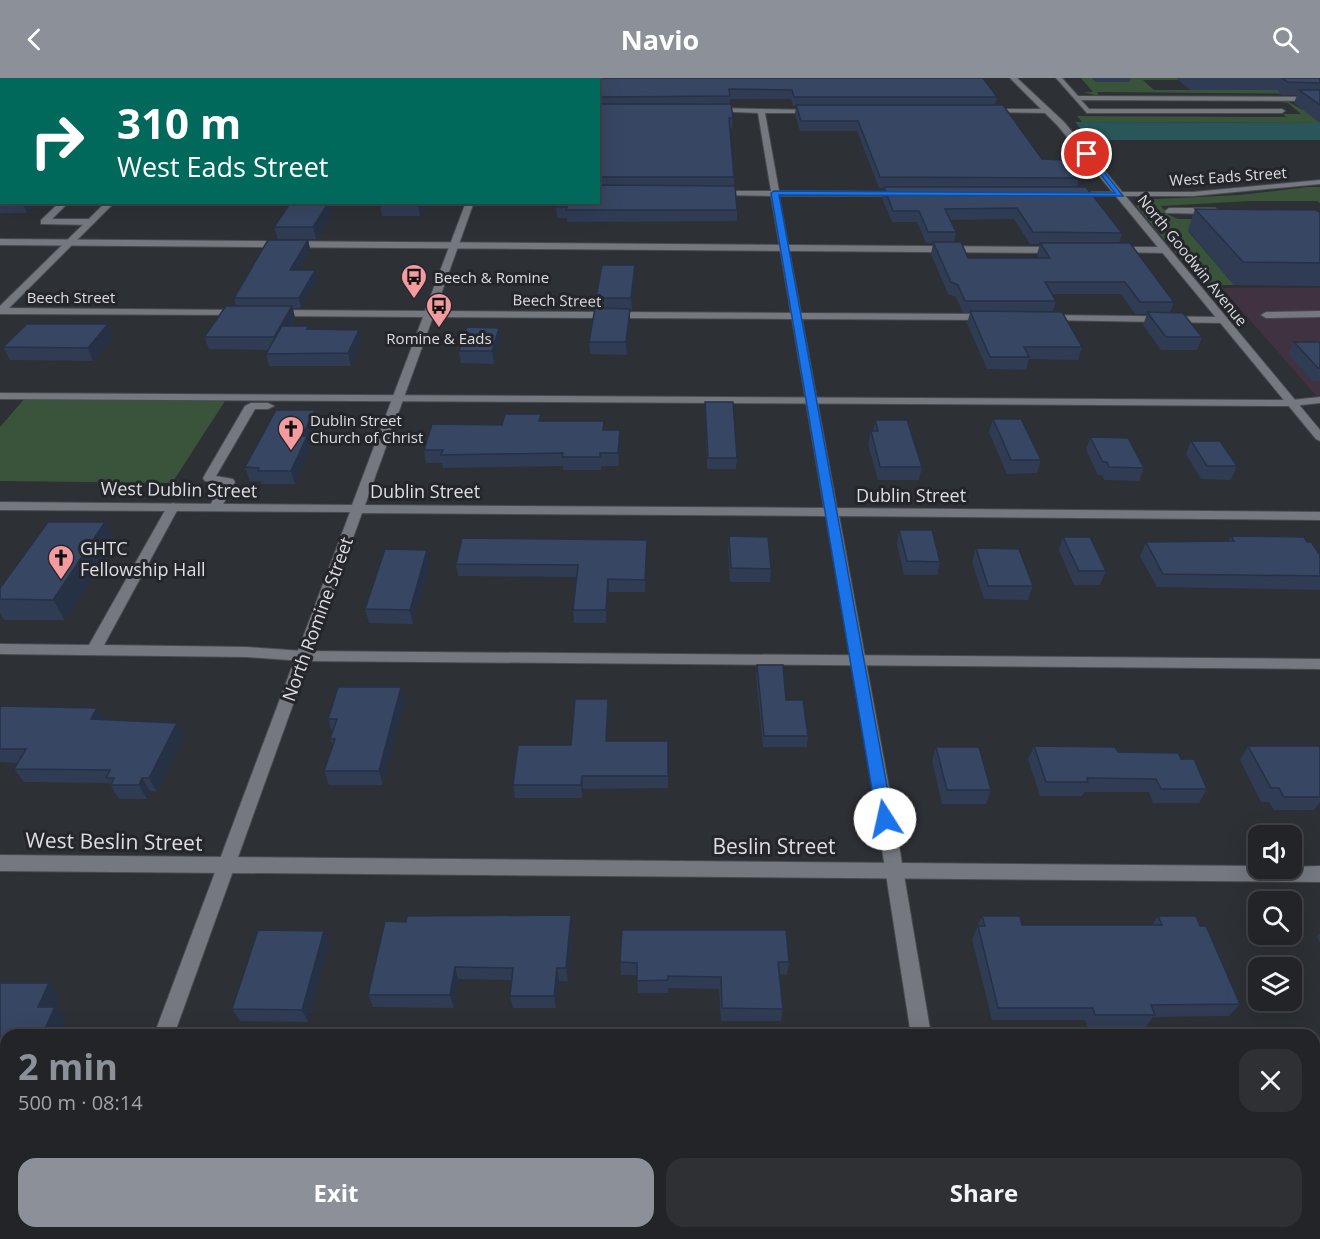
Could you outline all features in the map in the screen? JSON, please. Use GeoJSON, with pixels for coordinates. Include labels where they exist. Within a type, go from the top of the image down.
{"type":"FeatureCollection","features":[{"type":"Feature","properties":{"kind":"street","name":"North Goodwin Avenue"},"geometry":{"type":"LineString","coordinates":[[1014,78],[1049,111],[1121,195],[1320,438]]}},
{"type":"Feature","properties":{"kind":"street"},"geometry":{"type":"LineString","coordinates":[[1059,78],[1087,111],[1282,111],[1266,99]]}},
{"type":"Feature","properties":{"kind":"street"},"geometry":{"type":"LineString","coordinates":[[1076,98],[1320,99]]}},
{"type":"Feature","properties":{"kind":"street"},"geometry":{"type":"LineString","coordinates":[[700,110],[820,111]]}},
{"type":"Feature","properties":{"kind":"street"},"geometry":{"type":"LineString","coordinates":[[761,111],[920,1029]]}},
{"type":"Feature","properties":{"kind":"street"},"geometry":{"type":"LineString","coordinates":[[983,111],[1049,111]]}},
{"type":"Feature","properties":{"kind":"street","name":"West Eads Street"},"geometry":{"type":"LineString","coordinates":[[1058,194],[1222,193],[1320,182]]}},
{"type":"Feature","properties":{"kind":"street"},"geometry":{"type":"LineString","coordinates":[[711,193],[914,194]]}},
{"type":"Feature","properties":{"kind":"street"},"geometry":{"type":"LineString","coordinates":[[63,204],[44,222],[91,222]]}},
{"type":"Feature","properties":{"kind":"street"},"geometry":{"type":"LineString","coordinates":[[0,311],[109,204]]}},
{"type":"Feature","properties":{"kind":"street","name":"North Romine Street"},"geometry":{"type":"LineString","coordinates":[[166,1029],[469,204]]}},
{"type":"Feature","properties":{"kind":"street"},"geometry":{"type":"LineString","coordinates":[[1169,211],[1226,211]]}},
{"type":"Feature","properties":{"kind":"street"},"geometry":{"type":"LineString","coordinates":[[0,243],[1072,250]]}},
{"type":"Feature","properties":{"kind":"street"},"geometry":{"type":"LineString","coordinates":[[1107,250],[1166,250]]}},
{"type":"Feature","properties":{"kind":"street","name":"Beech Street"},"geometry":{"type":"LineString","coordinates":[[0,311],[255,313]]}},
{"type":"Feature","properties":{"kind":"street","name":"Beech Street"},"geometry":{"type":"LineString","coordinates":[[266,313],[998,317]]}},
{"type":"Feature","properties":{"kind":"street"},"geometry":{"type":"LineString","coordinates":[[1266,315],[1320,314]]}},
{"type":"Feature","properties":{"kind":"street"},"geometry":{"type":"LineString","coordinates":[[1034,318],[1222,320]]}},
{"type":"Feature","properties":{"kind":"street"},"geometry":{"type":"LineString","coordinates":[[0,396],[1292,403],[1320,400]]}},
{"type":"Feature","properties":{"kind":"street"},"geometry":{"type":"LineString","coordinates":[[215,507],[229,482],[209,477],[251,406],[334,406],[337,398]]}},
{"type":"Feature","properties":{"kind":"street","name":"West Dublin Street"},"geometry":{"type":"LineString","coordinates":[[0,506],[357,508]]}},
{"type":"Feature","properties":{"kind":"street"},"geometry":{"type":"LineString","coordinates":[[94,650],[173,507]]}},
{"type":"Feature","properties":{"kind":"street","name":"Dublin Street"},"geometry":{"type":"LineString","coordinates":[[357,508],[1320,516]]}},
{"type":"Feature","properties":{"kind":"street"},"geometry":{"type":"LineString","coordinates":[[0,649],[247,652],[303,656],[1320,664]]}},
{"type":"Feature","properties":{"kind":"street","name":"West Beslin Street"},"geometry":{"type":"LineString","coordinates":[[0,862],[227,865]]}},
{"type":"Feature","properties":{"kind":"street","name":"Beslin Street"},"geometry":{"type":"LineString","coordinates":[[227,865],[1320,874]]}},
{"type":"Feature","properties":{"kind":"shaded area"},"geometry":{"type":"Polygon","coordinates":[[[1222,288],[1320,288],[1320,400],[1222,288]]]}},
{"type":"Feature","properties":{"kind":"green space"},"geometry":{"type":"Polygon","coordinates":[[[1081,78],[1092,78],[1096,82],[1130,82],[1127,78],[1320,78],[1320,94],[1097,92],[1099,96],[1083,92],[1093,92],[1081,78]],[[1143,80],[1154,90],[1271,90],[1257,80],[1143,80]]]}},
{"type":"Feature","properties":{"kind":"green space"},"geometry":{"type":"Polygon","coordinates":[[[1289,102],[1303,110],[1320,110],[1320,123],[1082,122],[1077,116],[1286,117],[1283,114],[1301,114],[1288,103],[1280,103],[1289,102]]]}},
{"type":"Feature","properties":{"kind":"green space"},"geometry":{"type":"Polygon","coordinates":[[[1320,187],[1320,203],[1317,201],[1249,201],[1161,206],[1167,214],[1178,219],[1319,219],[1188,231],[1234,285],[1203,285],[1137,207],[1136,200],[1239,195],[1320,187]]]}},
{"type":"Feature","properties":{"kind":"green space"},"geometry":{"type":"Polygon","coordinates":[[[25,398],[227,398],[172,483],[0,481],[0,427],[25,398]]]}},
{"type":"Feature","properties":{"kind":"water"},"geometry":{"type":"Polygon","coordinates":[[[1075,122],[1320,123],[1320,140],[1090,140],[1075,122]]]}},
{"type":"Feature","properties":{"kind":"building"},"geometry":{"type":"Polygon","coordinates":[[[600,78],[983,78],[997,97],[794,97],[792,90],[729,89],[730,96],[600,97],[600,78]]]}},
{"type":"Feature","properties":{"kind":"building"},"geometry":{"type":"Polygon","coordinates":[[[1282,78],[1320,78],[1320,83],[1288,82],[1282,78]]]}},
{"type":"Feature","properties":{"kind":"building"},"geometry":{"type":"Polygon","coordinates":[[[1299,90],[1320,90],[1320,105],[1299,90]]]}},
{"type":"Feature","properties":{"kind":"building"},"geometry":{"type":"Polygon","coordinates":[[[600,104],[731,104],[733,118],[729,118],[734,177],[600,177],[600,104]]]}},
{"type":"Feature","properties":{"kind":"building"},"geometry":{"type":"Polygon","coordinates":[[[796,105],[1003,105],[1042,159],[1062,160],[1079,178],[880,177],[858,121],[801,121],[796,105]]]}},
{"type":"Feature","properties":{"kind":"building"},"geometry":{"type":"Polygon","coordinates":[[[600,185],[735,186],[737,210],[566,210],[567,207],[556,207],[557,204],[600,204],[600,185]]]}},
{"type":"Feature","properties":{"kind":"building"},"geometry":{"type":"Polygon","coordinates":[[[884,187],[1086,187],[1122,233],[1033,232],[1017,208],[945,209],[956,232],[928,232],[919,211],[893,211],[884,187]]]}},
{"type":"Feature","properties":{"kind":"building"},"geometry":{"type":"Polygon","coordinates":[[[290,204],[328,204],[313,227],[274,227],[290,204]]]}},
{"type":"Feature","properties":{"kind":"building"},"geometry":{"type":"Polygon","coordinates":[[[1195,209],[1316,210],[1320,213],[1320,263],[1243,262],[1195,209]]]}},
{"type":"Feature","properties":{"kind":"building"},"geometry":{"type":"Polygon","coordinates":[[[268,240],[308,240],[290,270],[315,270],[299,298],[234,298],[268,240]]]}},
{"type":"Feature","properties":{"kind":"building"},"geometry":{"type":"Polygon","coordinates":[[[933,242],[961,242],[968,258],[1050,258],[1040,243],[1130,243],[1174,302],[1140,302],[1125,282],[1045,282],[1056,301],[965,301],[958,285],[951,282],[933,242]]]}},
{"type":"Feature","properties":{"kind":"building"},"geometry":{"type":"Polygon","coordinates":[[[602,265],[635,265],[631,298],[596,298],[602,265]]]}},
{"type":"Feature","properties":{"kind":"building"},"geometry":{"type":"Polygon","coordinates":[[[226,306],[292,306],[274,337],[204,337],[226,306]]]}},
{"type":"Feature","properties":{"kind":"building"},"geometry":{"type":"Polygon","coordinates":[[[595,308],[630,309],[626,342],[589,342],[595,308]]]}},
{"type":"Feature","properties":{"kind":"building"},"geometry":{"type":"Polygon","coordinates":[[[970,311],[1062,312],[1082,347],[1024,347],[1029,357],[990,357],[970,311]]]}},
{"type":"Feature","properties":{"kind":"building"},"geometry":{"type":"Polygon","coordinates":[[[1147,312],[1183,313],[1202,337],[1166,337],[1147,312]]]}},
{"type":"Feature","properties":{"kind":"building"},"geometry":{"type":"Polygon","coordinates":[[[27,324],[108,324],[88,348],[3,347],[27,324]]]}},
{"type":"Feature","properties":{"kind":"building"},"geometry":{"type":"Polygon","coordinates":[[[282,326],[359,330],[348,353],[266,354],[282,326]]]}},
{"type":"Feature","properties":{"kind":"building"},"geometry":{"type":"Polygon","coordinates":[[[467,327],[499,328],[492,351],[459,351],[467,327]]]}},
{"type":"Feature","properties":{"kind":"building"},"geometry":{"type":"Polygon","coordinates":[[[1294,342],[1320,342],[1320,368],[1318,368],[1294,342]]]}},
{"type":"Feature","properties":{"kind":"building"},"geometry":{"type":"Polygon","coordinates":[[[705,402],[733,402],[737,458],[708,458],[705,402]]]}},
{"type":"Feature","properties":{"kind":"building"},"geometry":{"type":"Polygon","coordinates":[[[276,410],[315,410],[302,436],[307,436],[291,471],[258,471],[259,468],[245,467],[276,410]]]}},
{"type":"Feature","properties":{"kind":"building"},"geometry":{"type":"Polygon","coordinates":[[[505,414],[541,414],[539,421],[604,421],[603,430],[620,430],[618,453],[600,453],[600,457],[562,457],[563,453],[441,455],[443,450],[424,450],[432,424],[502,425],[505,414]]]}},
{"type":"Feature","properties":{"kind":"building"},"geometry":{"type":"Polygon","coordinates":[[[993,419],[1021,419],[1041,460],[1011,460],[993,419]]]}},
{"type":"Feature","properties":{"kind":"building"},"geometry":{"type":"Polygon","coordinates":[[[875,420],[907,420],[922,467],[880,467],[871,431],[878,431],[875,420]]]}},
{"type":"Feature","properties":{"kind":"building"},"geometry":{"type":"Polygon","coordinates":[[[1090,437],[1128,438],[1144,468],[1109,467],[1107,462],[1103,462],[1090,437]]]}},
{"type":"Feature","properties":{"kind":"building"},"geometry":{"type":"Polygon","coordinates":[[[1191,441],[1220,441],[1237,466],[1207,466],[1191,441]]]}},
{"type":"Feature","properties":{"kind":"building"},"geometry":{"type":"Polygon","coordinates":[[[48,522],[105,522],[53,600],[0,599],[0,588],[48,522]]]}},
{"type":"Feature","properties":{"kind":"building"},"geometry":{"type":"Polygon","coordinates":[[[899,530],[932,530],[940,562],[907,561],[899,530]]]}},
{"type":"Feature","properties":{"kind":"building"},"geometry":{"type":"Polygon","coordinates":[[[729,536],[768,537],[771,569],[731,568],[729,536]]]}},
{"type":"Feature","properties":{"kind":"building"},"geometry":{"type":"Polygon","coordinates":[[[1231,536],[1304,537],[1307,542],[1311,542],[1320,555],[1320,576],[1163,574],[1146,542],[1234,541],[1231,536]]]}},
{"type":"Feature","properties":{"kind":"building"},"geometry":{"type":"Polygon","coordinates":[[[1063,537],[1090,537],[1106,571],[1079,571],[1063,537]]]}},
{"type":"Feature","properties":{"kind":"building"},"geometry":{"type":"Polygon","coordinates":[[[462,538],[647,540],[645,580],[608,579],[606,610],[573,610],[578,565],[456,564],[462,538]]]}},
{"type":"Feature","properties":{"kind":"building"},"geometry":{"type":"Polygon","coordinates":[[[976,548],[1019,549],[1033,586],[988,586],[976,548]]]}},
{"type":"Feature","properties":{"kind":"building"},"geometry":{"type":"Polygon","coordinates":[[[385,549],[427,550],[410,610],[365,609],[385,549]]]}},
{"type":"Feature","properties":{"kind":"building"},"geometry":{"type":"Polygon","coordinates":[[[757,665],[783,665],[786,700],[803,700],[808,736],[764,736],[757,665]]]}},
{"type":"Feature","properties":{"kind":"building"},"geometry":{"type":"Polygon","coordinates":[[[338,687],[401,687],[379,771],[324,771],[335,739],[330,739],[337,719],[328,719],[338,687]]]}},
{"type":"Feature","properties":{"kind":"building"},"geometry":{"type":"Polygon","coordinates":[[[575,699],[608,699],[606,741],[668,741],[668,776],[582,776],[581,785],[513,785],[518,745],[571,745],[575,699]]]}},
{"type":"Feature","properties":{"kind":"building"},"geometry":{"type":"Polygon","coordinates":[[[0,706],[97,708],[91,719],[177,723],[149,778],[142,778],[139,785],[111,785],[114,778],[106,778],[110,770],[14,769],[26,749],[0,749],[0,706]]]}},
{"type":"Feature","properties":{"kind":"building"},"geometry":{"type":"Polygon","coordinates":[[[1034,746],[1115,747],[1118,752],[1178,753],[1181,759],[1194,759],[1207,789],[1161,789],[1156,779],[1087,778],[1088,782],[1046,782],[1034,746]]]}},
{"type":"Feature","properties":{"kind":"building"},"geometry":{"type":"Polygon","coordinates":[[[1248,746],[1320,746],[1320,797],[1284,797],[1279,788],[1271,788],[1248,746]]]}},
{"type":"Feature","properties":{"kind":"building"},"geometry":{"type":"Polygon","coordinates":[[[936,747],[979,747],[991,790],[947,790],[936,747]]]}},
{"type":"Feature","properties":{"kind":"building"},"geometry":{"type":"Polygon","coordinates":[[[571,915],[566,968],[557,968],[554,996],[510,996],[513,968],[455,967],[450,995],[368,995],[385,921],[406,922],[407,916],[571,915]]]}},
{"type":"Feature","properties":{"kind":"building"},"geometry":{"type":"Polygon","coordinates":[[[982,916],[1020,916],[1022,925],[1162,925],[1158,916],[1196,916],[1200,926],[1206,926],[1240,1004],[1151,1005],[1155,1015],[1095,1015],[1093,1008],[998,1008],[978,926],[985,926],[982,916]]]}},
{"type":"Feature","properties":{"kind":"building"},"geometry":{"type":"Polygon","coordinates":[[[258,930],[324,931],[302,1010],[232,1009],[258,930]]]}},
{"type":"Feature","properties":{"kind":"building"},"geometry":{"type":"Polygon","coordinates":[[[622,930],[786,930],[789,962],[778,962],[783,1009],[722,1008],[721,977],[668,976],[668,980],[637,981],[637,963],[620,962],[622,930]]]}},
{"type":"Feature","properties":{"kind":"building"},"geometry":{"type":"Polygon","coordinates":[[[0,983],[49,983],[38,1007],[55,1007],[45,1029],[0,1029],[0,983]]]}},
{"type":"Feature","properties":{"kind":"place","name":"Beech & Romine"},"geometry":{"type":"Point","coordinates":[414,300]}},
{"type":"Feature","properties":{"kind":"place","name":"Romine & Eads"},"geometry":{"type":"Point","coordinates":[439,329]}},
{"type":"Feature","properties":{"kind":"place","name":"Dublin Street Church of Christ"},"geometry":{"type":"Point","coordinates":[291,452]}},
{"type":"Feature","properties":{"kind":"place","name":"GHTC Fellowship Hall"},"geometry":{"type":"Point","coordinates":[61,581]}},
{"type":"Feature","properties":{"kind":"route"},"geometry":{"type":"LineString","coordinates":[[885,819],[774,193],[1121,195],[1087,154]]}}]}
